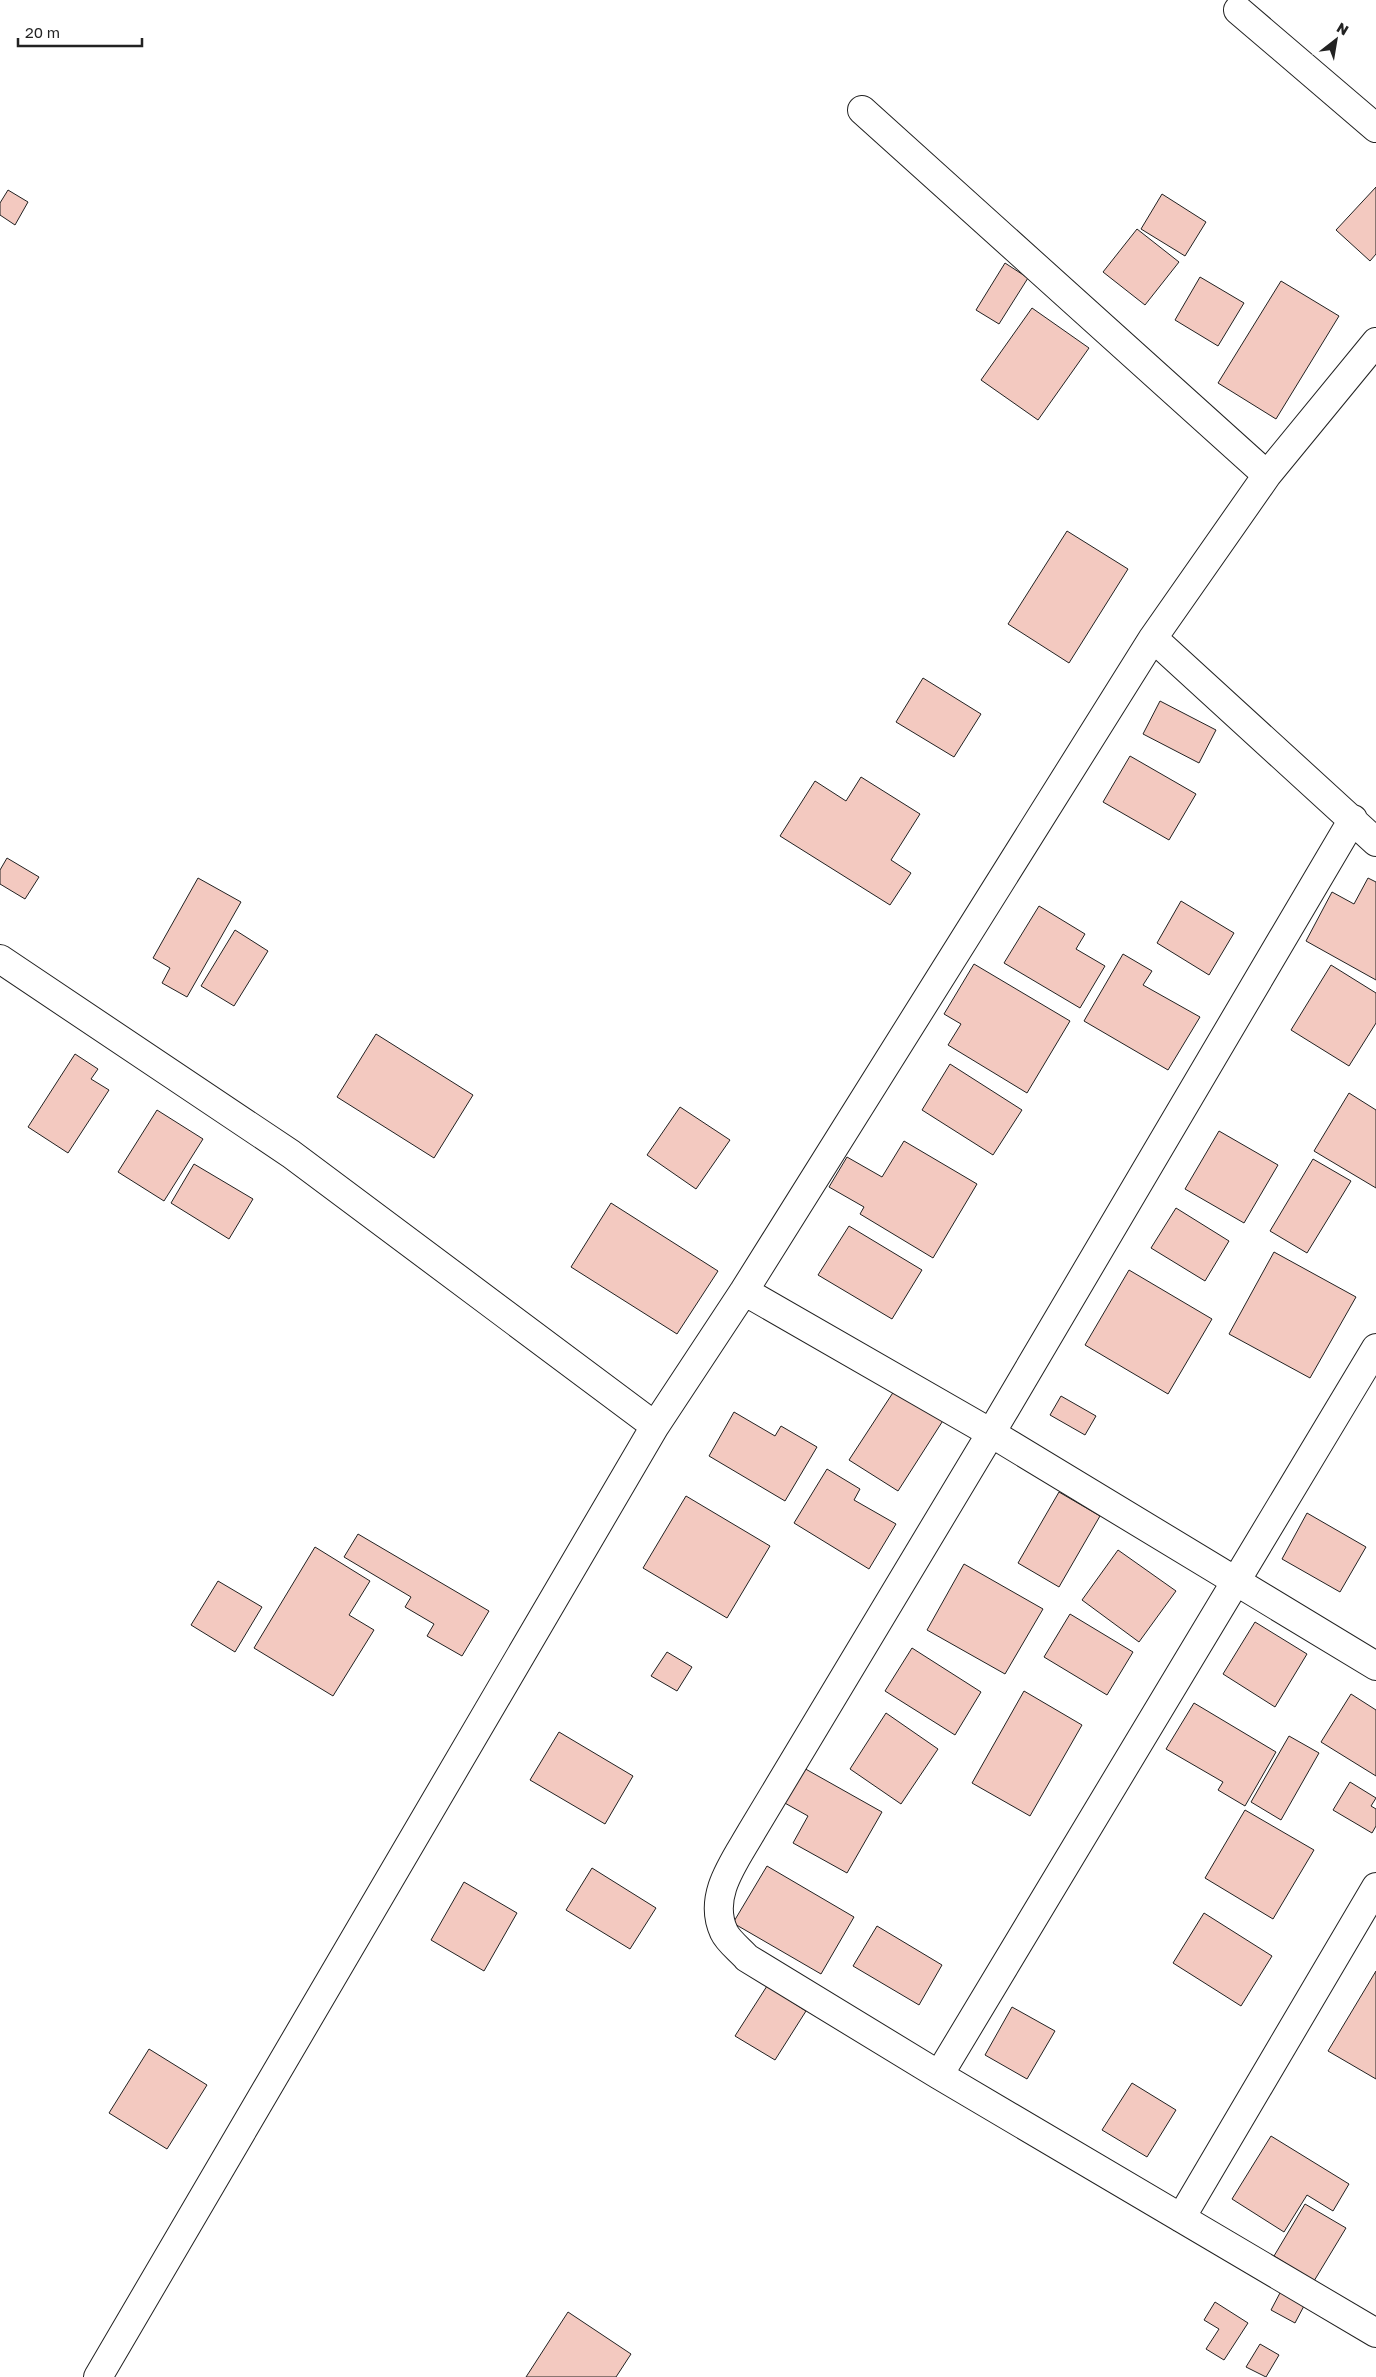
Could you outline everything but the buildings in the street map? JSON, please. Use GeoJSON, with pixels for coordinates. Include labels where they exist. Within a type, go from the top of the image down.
{"type":"FeatureCollection","features":[{"type":"Feature","properties":{"kind":"street"},"geometry":{"type":"LineString","coordinates":[[1238,10],[1376,128]]}},
{"type":"Feature","properties":{"kind":"street"},"geometry":{"type":"LineString","coordinates":[[862,110],[1267,475]]}},
{"type":"Feature","properties":{"kind":"street"},"geometry":{"type":"LineString","coordinates":[[98,2377],[655,1426],[744,1291],[1153,638],[1267,475],[1376,342]]}},
{"type":"Feature","properties":{"kind":"street"},"geometry":{"type":"LineString","coordinates":[[1153,638],[1354,819],[1376,842]]}},
{"type":"Feature","properties":{"kind":"street"},"geometry":{"type":"LineString","coordinates":[[1354,819],[991,1433],[752,1831],[724,1881],[718,1909],[724,1933],[747,1958],[939,2075],[1376,2333]]}},
{"type":"Feature","properties":{"kind":"street"},"geometry":{"type":"LineString","coordinates":[[0,959],[291,1154],[655,1426]]}},
{"type":"Feature","properties":{"kind":"street"},"geometry":{"type":"LineString","coordinates":[[744,1291],[991,1433],[1234,1582],[1376,1666]]}},
{"type":"Feature","properties":{"kind":"street"},"geometry":{"type":"LineString","coordinates":[[939,2075],[1376,1348]]}},
{"type":"Feature","properties":{"kind":"street"},"geometry":{"type":"LineString","coordinates":[[1180,2218],[1376,1887]]}}]}
